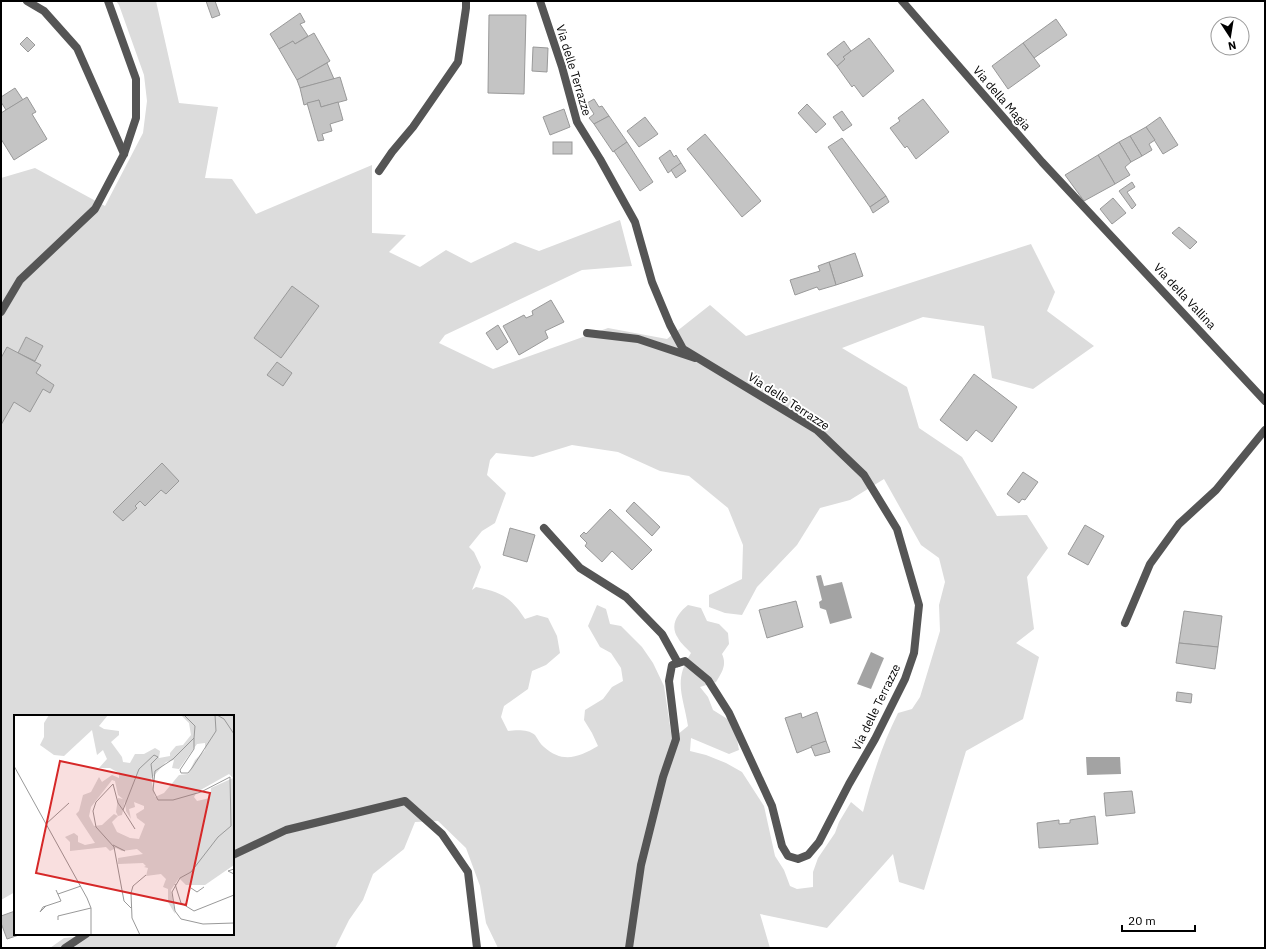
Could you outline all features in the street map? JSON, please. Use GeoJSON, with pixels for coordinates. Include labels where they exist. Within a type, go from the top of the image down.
{"type":"FeatureCollection","features":[{"type":"Feature","properties":{"kind":"street"},"geometry":{"type":"LineString","coordinates":[[27,1],[44,11],[77,48],[124,154]]}},
{"type":"Feature","properties":{"kind":"street"},"geometry":{"type":"LineString","coordinates":[[1,312],[20,280],[95,209],[124,154],[136,118],[136,79],[108,1]]}},
{"type":"Feature","properties":{"kind":"street"},"geometry":{"type":"LineString","coordinates":[[380,171],[392,152],[413,127],[458,62],[466,1]]}},
{"type":"Feature","properties":{"kind":"street","name":"Via delle Terrazze"},"geometry":{"type":"LineString","coordinates":[[540,1],[562,67],[577,122],[600,159],[635,222],[652,282],[670,324],[683,349],[817,430],[864,475],[897,529],[919,605],[914,653],[905,679],[875,739],[849,784],[819,842],[808,855],[798,859],[788,856],[782,846],[772,806],[729,713],[708,680],[685,661],[678,663]]}},
{"type":"Feature","properties":{"kind":"street","name":"Via della Magia"},"geometry":{"type":"LineString","coordinates":[[902,1],[1086,210]]}},
{"type":"Feature","properties":{"kind":"street","name":"Via della Vallina"},"geometry":{"type":"LineString","coordinates":[[1086,210],[1265,401]]}},
{"type":"Feature","properties":{"kind":"street"},"geometry":{"type":"LineString","coordinates":[[587,334],[638,339],[698,359]]}},
{"type":"Feature","properties":{"kind":"street"},"geometry":{"type":"LineString","coordinates":[[1125,623],[1150,564],[1178,524],[1216,490],[1265,430]]}},
{"type":"Feature","properties":{"kind":"street"},"geometry":{"type":"LineString","coordinates":[[544,528],[580,568],[626,597],[631,602],[662,634],[678,663],[672,665],[669,681],[676,739],[663,777],[641,865],[629,948]]}},
{"type":"Feature","properties":{"kind":"street"},"geometry":{"type":"LineString","coordinates":[[234,855],[286,830],[405,801],[442,834],[468,872],[477,948]]}},
{"type":"Feature","properties":{"kind":"street"},"geometry":{"type":"LineString","coordinates":[[65,948],[84,935]]}},
{"type":"Feature","properties":{"kind":"shaded area"},"geometry":{"type":"Polygon","coordinates":[[[116,1],[156,1],[179,103],[218,107],[205,178],[232,179],[256,214],[372,165],[372,233],[406,235],[389,252],[420,267],[446,250],[471,263],[515,242],[539,251],[620,220],[632,266],[582,270],[445,335],[439,343],[493,369],[608,328],[667,339],[710,305],[746,336],[1031,244],[1055,292],[1047,311],[1094,346],[1033,389],[992,378],[984,326],[923,317],[842,348],[907,387],[919,428],[962,457],[997,516],[1027,515],[1048,548],[1027,577],[1034,629],[1016,643],[1039,657],[1023,719],[966,751],[924,890],[899,882],[893,854],[827,928],[760,914],[770,948],[498,948],[486,923],[480,886],[466,848],[438,821],[415,822],[404,849],[373,874],[363,900],[349,920],[335,948],[50,948],[64,938],[95,935],[234,935],[234,715],[14,715],[14,893],[1,900],[1,178],[35,168],[105,206],[143,133],[147,101],[144,75],[119,5],[116,1]],[[572,445],[533,457],[496,453],[490,460],[487,475],[506,493],[495,523],[482,531],[469,547],[474,552],[481,567],[472,590],[476,587],[492,591],[505,597],[515,605],[525,619],[537,615],[548,618],[557,636],[560,653],[546,665],[532,671],[528,689],[504,706],[501,717],[508,731],[522,730],[532,733],[543,746],[558,756],[578,756],[598,746],[584,720],[585,710],[603,699],[612,687],[623,681],[621,668],[611,653],[600,647],[588,626],[597,605],[606,609],[610,624],[621,626],[642,647],[653,663],[664,686],[672,739],[688,726],[682,697],[681,680],[685,663],[691,653],[678,638],[674,628],[678,616],[688,605],[701,608],[707,621],[719,624],[728,633],[729,644],[722,654],[724,665],[716,682],[700,687],[708,697],[713,710],[729,720],[737,739],[739,750],[729,754],[691,738],[690,751],[706,755],[726,763],[742,772],[764,806],[775,856],[784,870],[790,886],[797,889],[813,887],[813,872],[818,858],[835,833],[839,822],[851,802],[863,812],[878,761],[898,713],[912,709],[920,697],[940,631],[939,605],[945,582],[939,558],[921,545],[884,479],[850,500],[820,508],[797,545],[757,587],[742,615],[725,613],[709,607],[709,595],[742,579],[743,545],[728,508],[689,476],[660,471],[618,452],[572,445]]]}},
{"type":"Feature","properties":{"kind":"shaded area"},"geometry":{"type":"Polygon","coordinates":[[[821,575],[824,586],[842,582],[852,618],[830,624],[826,610],[820,608],[819,602],[822,600],[816,576],[821,575]]]}},
{"type":"Feature","properties":{"kind":"shaded area"},"geometry":{"type":"Polygon","coordinates":[[[871,652],[884,658],[871,689],[857,684],[871,652]]]}},
{"type":"Feature","properties":{"kind":"shaded area"},"geometry":{"type":"Polygon","coordinates":[[[1086,757],[1120,757],[1121,774],[1087,775],[1086,757]]]}},
{"type":"Feature","properties":{"kind":"building"},"geometry":{"type":"Polygon","coordinates":[[[206,1],[215,1],[220,15],[212,18],[206,1]]]}},
{"type":"Feature","properties":{"kind":"building"},"geometry":{"type":"Polygon","coordinates":[[[300,13],[305,22],[300,24],[308,36],[295,44],[293,41],[279,49],[270,34],[300,13]]]}},
{"type":"Feature","properties":{"kind":"building"},"geometry":{"type":"Polygon","coordinates":[[[489,15],[526,15],[524,94],[488,93],[489,15]]]}},
{"type":"Feature","properties":{"kind":"building"},"geometry":{"type":"Polygon","coordinates":[[[1056,19],[1067,35],[1034,58],[1023,43],[1056,19]]]}},
{"type":"Feature","properties":{"kind":"building"},"geometry":{"type":"Polygon","coordinates":[[[314,33],[330,61],[297,80],[279,49],[293,41],[295,44],[314,33]]]}},
{"type":"Feature","properties":{"kind":"building"},"geometry":{"type":"Polygon","coordinates":[[[27,37],[35,45],[28,52],[20,44],[27,37]]]}},
{"type":"Feature","properties":{"kind":"building"},"geometry":{"type":"Polygon","coordinates":[[[869,38],[894,71],[863,97],[854,85],[852,87],[837,66],[845,59],[843,57],[869,38]]]}},
{"type":"Feature","properties":{"kind":"building"},"geometry":{"type":"Polygon","coordinates":[[[844,41],[851,51],[843,57],[845,59],[837,66],[827,54],[844,41]]]}},
{"type":"Feature","properties":{"kind":"building"},"geometry":{"type":"Polygon","coordinates":[[[1023,43],[1040,66],[1008,89],[992,66],[1023,43]]]}},
{"type":"Feature","properties":{"kind":"building"},"geometry":{"type":"Polygon","coordinates":[[[533,47],[548,48],[547,72],[532,71],[533,47]]]}},
{"type":"Feature","properties":{"kind":"building"},"geometry":{"type":"Polygon","coordinates":[[[327,63],[334,79],[300,88],[297,80],[327,63]]]}},
{"type":"Feature","properties":{"kind":"building"},"geometry":{"type":"Polygon","coordinates":[[[340,77],[347,100],[321,107],[319,100],[304,105],[300,88],[340,77]]]}},
{"type":"Feature","properties":{"kind":"building"},"geometry":{"type":"Polygon","coordinates":[[[15,88],[23,100],[6,110],[1,102],[1,97],[15,88]]]}},
{"type":"Feature","properties":{"kind":"building"},"geometry":{"type":"Polygon","coordinates":[[[27,97],[36,112],[32,114],[47,139],[14,160],[1,139],[1,113],[27,97]]]}},
{"type":"Feature","properties":{"kind":"building"},"geometry":{"type":"Polygon","coordinates":[[[594,99],[599,107],[602,106],[609,116],[594,124],[589,118],[594,114],[587,103],[594,99]]]}},
{"type":"Feature","properties":{"kind":"building"},"geometry":{"type":"Polygon","coordinates":[[[923,99],[949,132],[916,159],[907,146],[905,148],[890,128],[900,121],[898,118],[923,99]]]}},
{"type":"Feature","properties":{"kind":"building"},"geometry":{"type":"Polygon","coordinates":[[[319,100],[321,107],[338,102],[343,120],[330,124],[332,131],[322,134],[324,140],[318,141],[307,103],[319,100]]]}},
{"type":"Feature","properties":{"kind":"building"},"geometry":{"type":"Polygon","coordinates":[[[807,104],[826,124],[816,133],[798,113],[807,104]]]}},
{"type":"Feature","properties":{"kind":"building"},"geometry":{"type":"Polygon","coordinates":[[[564,109],[570,127],[550,135],[543,117],[564,109]]]}},
{"type":"Feature","properties":{"kind":"building"},"geometry":{"type":"Polygon","coordinates":[[[842,111],[852,125],[843,131],[833,117],[842,111]]]}},
{"type":"Feature","properties":{"kind":"building"},"geometry":{"type":"Polygon","coordinates":[[[609,116],[627,142],[613,152],[594,124],[609,116]]]}},
{"type":"Feature","properties":{"kind":"building"},"geometry":{"type":"Polygon","coordinates":[[[645,117],[658,134],[639,147],[627,131],[645,117]]]}},
{"type":"Feature","properties":{"kind":"building"},"geometry":{"type":"Polygon","coordinates":[[[1160,117],[1178,145],[1163,154],[1146,127],[1160,117]]]}},
{"type":"Feature","properties":{"kind":"building"},"geometry":{"type":"Polygon","coordinates":[[[1146,127],[1155,140],[1149,144],[1152,150],[1142,156],[1130,136],[1146,127]]]}},
{"type":"Feature","properties":{"kind":"building"},"geometry":{"type":"Polygon","coordinates":[[[705,134],[761,201],[742,217],[687,149],[705,134]]]}},
{"type":"Feature","properties":{"kind":"building"},"geometry":{"type":"Polygon","coordinates":[[[1130,136],[1142,156],[1131,162],[1119,142],[1130,136]]]}},
{"type":"Feature","properties":{"kind":"building"},"geometry":{"type":"Polygon","coordinates":[[[842,138],[886,196],[870,207],[828,147],[842,138]]]}},
{"type":"Feature","properties":{"kind":"building"},"geometry":{"type":"Polygon","coordinates":[[[553,142],[572,142],[572,154],[553,154],[553,142]]]}},
{"type":"Feature","properties":{"kind":"building"},"geometry":{"type":"Polygon","coordinates":[[[627,142],[653,182],[640,191],[614,151],[627,142]]]}},
{"type":"Feature","properties":{"kind":"building"},"geometry":{"type":"Polygon","coordinates":[[[1119,142],[1131,162],[1125,167],[1130,175],[1115,184],[1098,155],[1119,142]]]}},
{"type":"Feature","properties":{"kind":"building"},"geometry":{"type":"Polygon","coordinates":[[[670,150],[674,157],[676,155],[681,163],[668,173],[659,158],[670,150]]]}},
{"type":"Feature","properties":{"kind":"building"},"geometry":{"type":"Polygon","coordinates":[[[1098,155],[1115,184],[1084,201],[1065,175],[1098,155]]]}},
{"type":"Feature","properties":{"kind":"building"},"geometry":{"type":"Polygon","coordinates":[[[681,163],[686,171],[676,178],[671,170],[681,163]]]}},
{"type":"Feature","properties":{"kind":"building"},"geometry":{"type":"Polygon","coordinates":[[[1132,182],[1135,187],[1127,192],[1136,205],[1132,209],[1119,191],[1132,182]]]}},
{"type":"Feature","properties":{"kind":"building"},"geometry":{"type":"Polygon","coordinates":[[[886,196],[889,202],[873,213],[870,207],[886,196]]]}},
{"type":"Feature","properties":{"kind":"building"},"geometry":{"type":"Polygon","coordinates":[[[1113,198],[1126,213],[1112,224],[1100,209],[1113,198]]]}},
{"type":"Feature","properties":{"kind":"building"},"geometry":{"type":"Polygon","coordinates":[[[1179,227],[1197,242],[1190,249],[1172,233],[1179,227]]]}},
{"type":"Feature","properties":{"kind":"building"},"geometry":{"type":"Polygon","coordinates":[[[855,253],[863,276],[836,285],[829,262],[855,253]]]}},
{"type":"Feature","properties":{"kind":"building"},"geometry":{"type":"Polygon","coordinates":[[[829,262],[836,285],[819,290],[817,287],[795,295],[790,280],[820,271],[818,266],[829,262]]]}},
{"type":"Feature","properties":{"kind":"building"},"geometry":{"type":"Polygon","coordinates":[[[292,286],[319,306],[281,358],[254,338],[292,286]]]}},
{"type":"Feature","properties":{"kind":"building"},"geometry":{"type":"Polygon","coordinates":[[[551,300],[564,322],[545,331],[548,338],[519,355],[503,326],[524,315],[526,318],[533,315],[532,311],[551,300]]]}},
{"type":"Feature","properties":{"kind":"building"},"geometry":{"type":"Polygon","coordinates":[[[498,325],[508,342],[497,350],[486,333],[498,325]]]}},
{"type":"Feature","properties":{"kind":"building"},"geometry":{"type":"Polygon","coordinates":[[[26,337],[43,346],[35,361],[18,353],[26,337]]]}},
{"type":"Feature","properties":{"kind":"building"},"geometry":{"type":"Polygon","coordinates":[[[7,347],[41,365],[36,373],[54,385],[50,393],[43,389],[30,412],[14,402],[1,425],[1,358],[7,347]]]}},
{"type":"Feature","properties":{"kind":"building"},"geometry":{"type":"Polygon","coordinates":[[[277,362],[292,373],[283,386],[267,375],[277,362]]]}},
{"type":"Feature","properties":{"kind":"building"},"geometry":{"type":"Polygon","coordinates":[[[974,374],[1017,407],[992,442],[976,430],[967,441],[940,420],[974,374]]]}},
{"type":"Feature","properties":{"kind":"building"},"geometry":{"type":"Polygon","coordinates":[[[162,463],[179,481],[166,494],[161,490],[145,506],[140,501],[135,506],[137,508],[123,521],[113,512],[162,463]]]}},
{"type":"Feature","properties":{"kind":"building"},"geometry":{"type":"Polygon","coordinates":[[[1023,472],[1038,482],[1025,500],[1022,499],[1019,503],[1007,494],[1023,472]]]}},
{"type":"Feature","properties":{"kind":"building"},"geometry":{"type":"Polygon","coordinates":[[[634,502],[660,527],[652,536],[626,511],[634,502]]]}},
{"type":"Feature","properties":{"kind":"building"},"geometry":{"type":"Polygon","coordinates":[[[610,509],[652,550],[632,570],[612,551],[602,562],[585,546],[587,543],[580,536],[584,532],[586,534],[610,509]]]}},
{"type":"Feature","properties":{"kind":"building"},"geometry":{"type":"Polygon","coordinates":[[[1085,525],[1104,536],[1088,565],[1068,554],[1085,525]]]}},
{"type":"Feature","properties":{"kind":"building"},"geometry":{"type":"Polygon","coordinates":[[[510,528],[535,535],[527,562],[503,555],[510,528]]]}},
{"type":"Feature","properties":{"kind":"building"},"geometry":{"type":"Polygon","coordinates":[[[796,601],[803,627],[767,638],[759,610],[796,601]]]}},
{"type":"Feature","properties":{"kind":"building"},"geometry":{"type":"Polygon","coordinates":[[[1184,611],[1222,616],[1218,647],[1179,643],[1184,611]]]}},
{"type":"Feature","properties":{"kind":"building"},"geometry":{"type":"Polygon","coordinates":[[[1179,643],[1218,647],[1215,669],[1176,663],[1179,643]]]}},
{"type":"Feature","properties":{"kind":"building"},"geometry":{"type":"Polygon","coordinates":[[[1177,692],[1192,694],[1191,703],[1176,701],[1177,692]]]}},
{"type":"Feature","properties":{"kind":"building"},"geometry":{"type":"Polygon","coordinates":[[[817,712],[826,741],[797,753],[785,718],[801,713],[802,718],[817,712]]]}},
{"type":"Feature","properties":{"kind":"building"},"geometry":{"type":"Polygon","coordinates":[[[826,741],[830,752],[815,756],[811,746],[826,741]]]}},
{"type":"Feature","properties":{"kind":"building"},"geometry":{"type":"Polygon","coordinates":[[[1132,791],[1135,813],[1106,816],[1104,793],[1132,791]]]}},
{"type":"Feature","properties":{"kind":"building"},"geometry":{"type":"Polygon","coordinates":[[[1095,816],[1098,844],[1039,848],[1037,823],[1059,820],[1059,824],[1070,823],[1070,820],[1095,816]]]}},
{"type":"Feature","properties":{"kind":"building"},"geometry":{"type":"Polygon","coordinates":[[[14,911],[14,935],[19,935],[7,939],[1,923],[1,916],[14,911]]]}}]}
